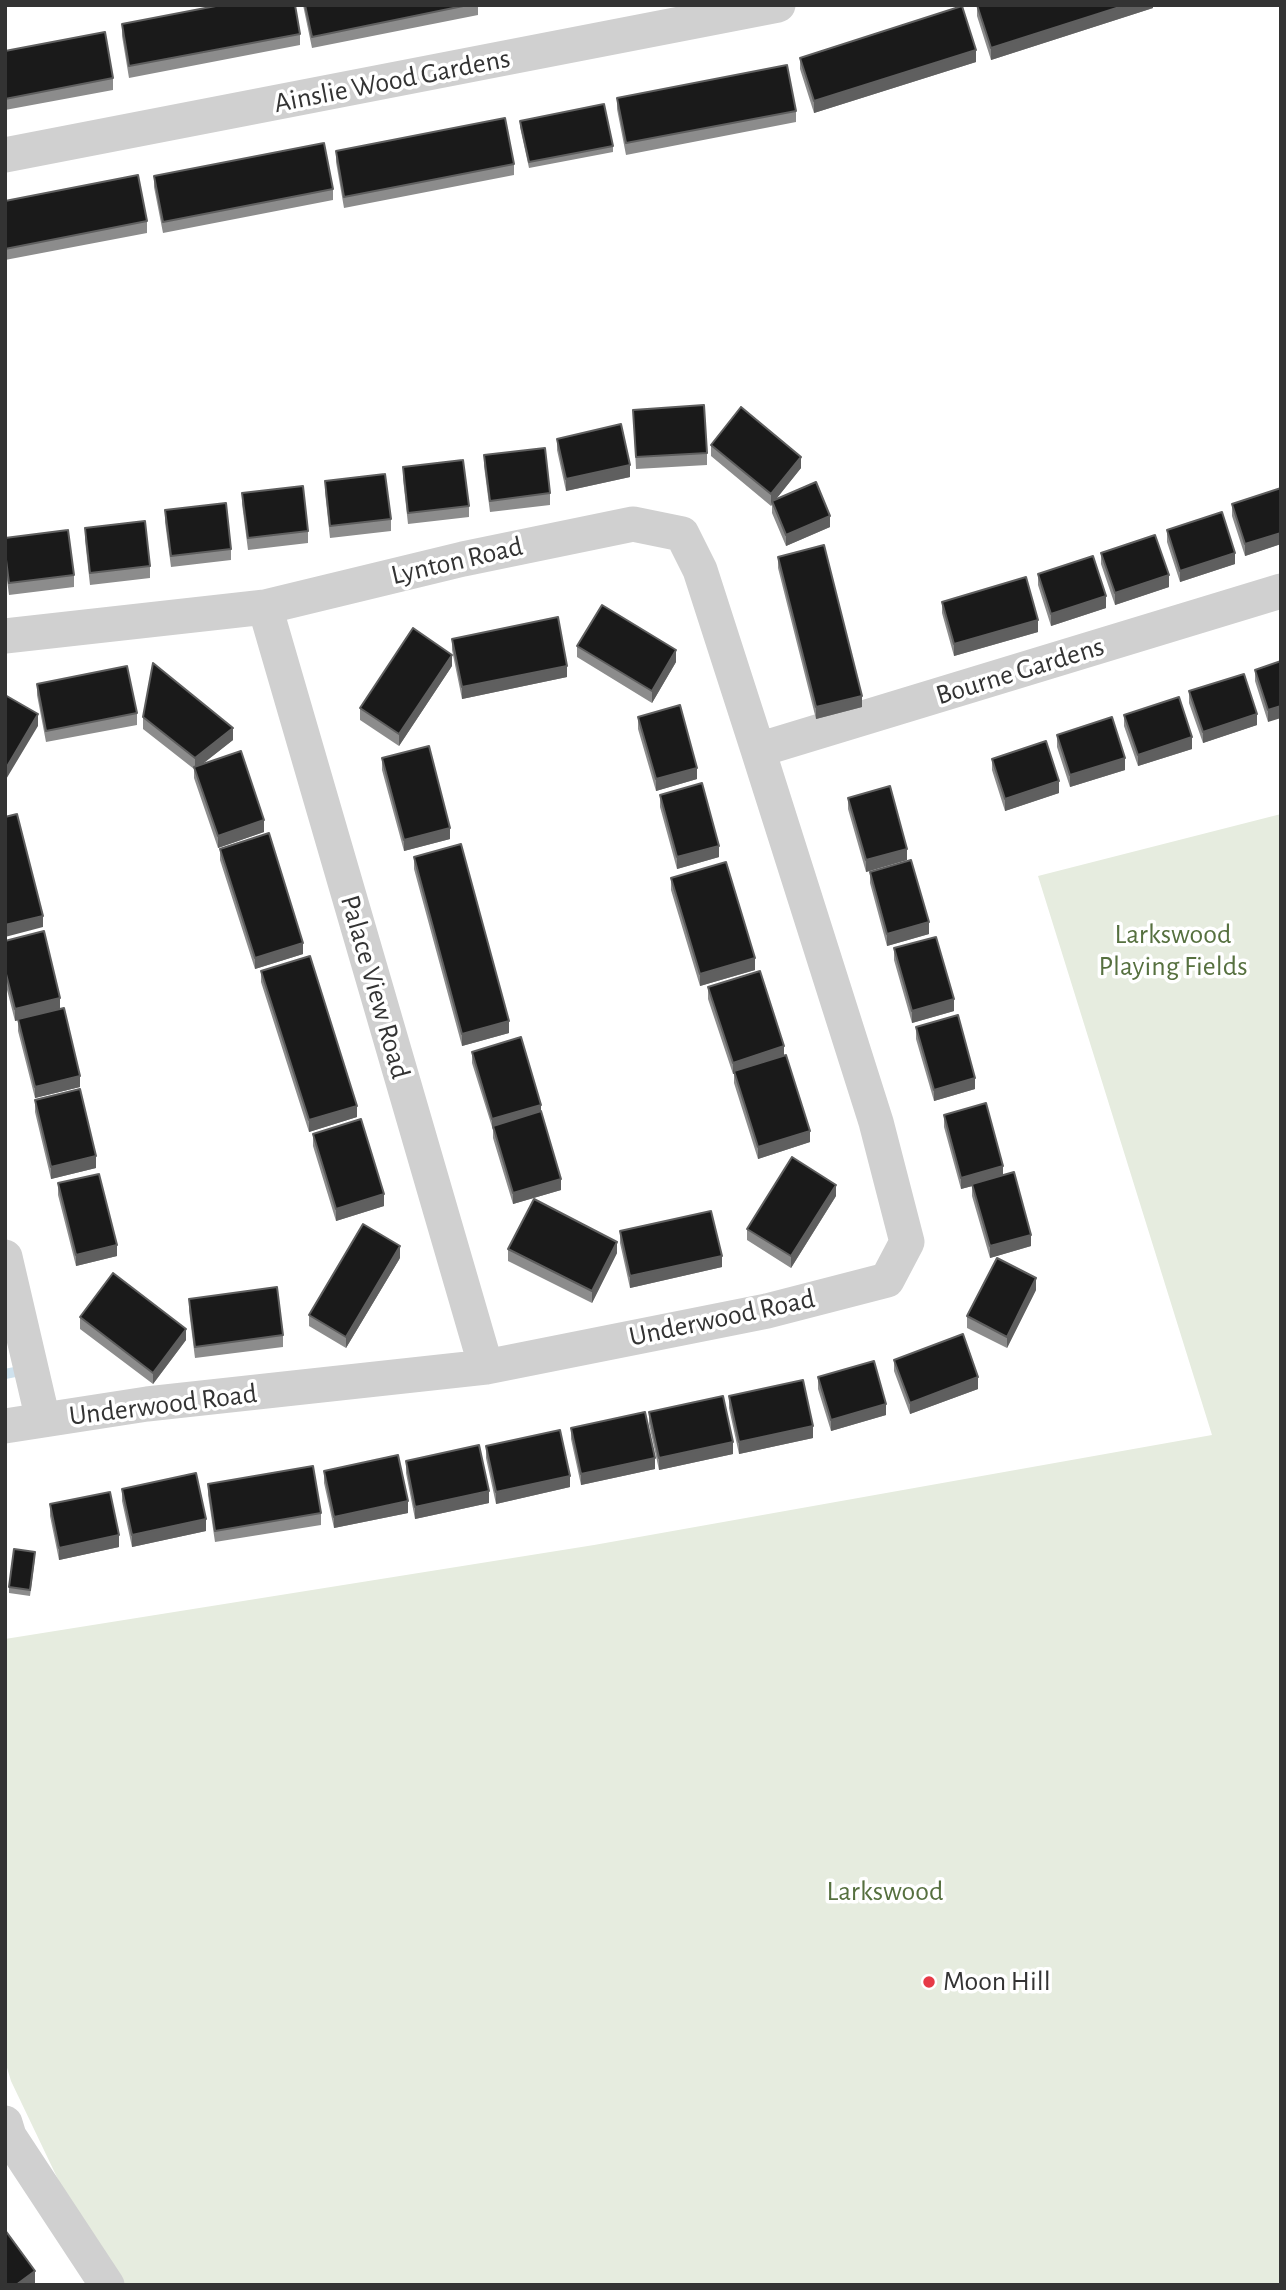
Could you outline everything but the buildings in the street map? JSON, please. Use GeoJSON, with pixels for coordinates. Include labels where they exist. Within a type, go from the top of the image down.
{"type":"FeatureCollection","features":[{"type":"Feature","properties":{"kind":"street","name":"Ainslie Wood Gardens"},"geometry":{"type":"LineString","coordinates":[[5,155],[778,5]]}},
{"type":"Feature","properties":{"kind":"street","name":"Lynton Road"},"geometry":{"type":"LineString","coordinates":[[5,636],[265,607],[463,559],[633,524],[682,534],[700,570],[758,750]]}},
{"type":"Feature","properties":{"kind":"street","name":"Bourne Gardens"},"geometry":{"type":"LineString","coordinates":[[758,750],[1281,591]]}},
{"type":"Feature","properties":{"kind":"street","name":"Palace View Road"},"geometry":{"type":"LineString","coordinates":[[265,607],[486,1367]]}},
{"type":"Feature","properties":{"kind":"street","name":"Underwood Road"},"geometry":{"type":"LineString","coordinates":[[5,1426],[147,1404],[486,1367],[767,1311],[887,1280],[907,1242],[876,1122],[758,750]]}},
{"type":"Feature","properties":{"kind":"street"},"geometry":{"type":"LineString","coordinates":[[5,1257],[43,1420]]}},
{"type":"Feature","properties":{"kind":"street"},"geometry":{"type":"LineString","coordinates":[[5,2123],[9,2136],[107,2285]]}},
{"type":"Feature","properties":{"kind":"green space","name":"Larkswood"},"geometry":{"type":"Polygon","coordinates":[[[1281,814],[1281,2285],[124,2285],[75,2215],[11,2081],[5,2061],[5,1639],[594,1545],[1212,1435],[1038,876],[1281,814]]]}},
{"type":"Feature","properties":{"kind":"waterway"},"geometry":{"type":"LineString","coordinates":[[5,1374],[25,1370]]}},
{"type":"Feature","properties":{"kind":"place","name":"Moon Hill"},"geometry":{"type":"Point","coordinates":[929,1982]}},
{"type":"Feature","properties":{"kind":"park label","name":"Larkswood Playing Fields"},"geometry":{"type":"Point","coordinates":[1173,951]}}]}
